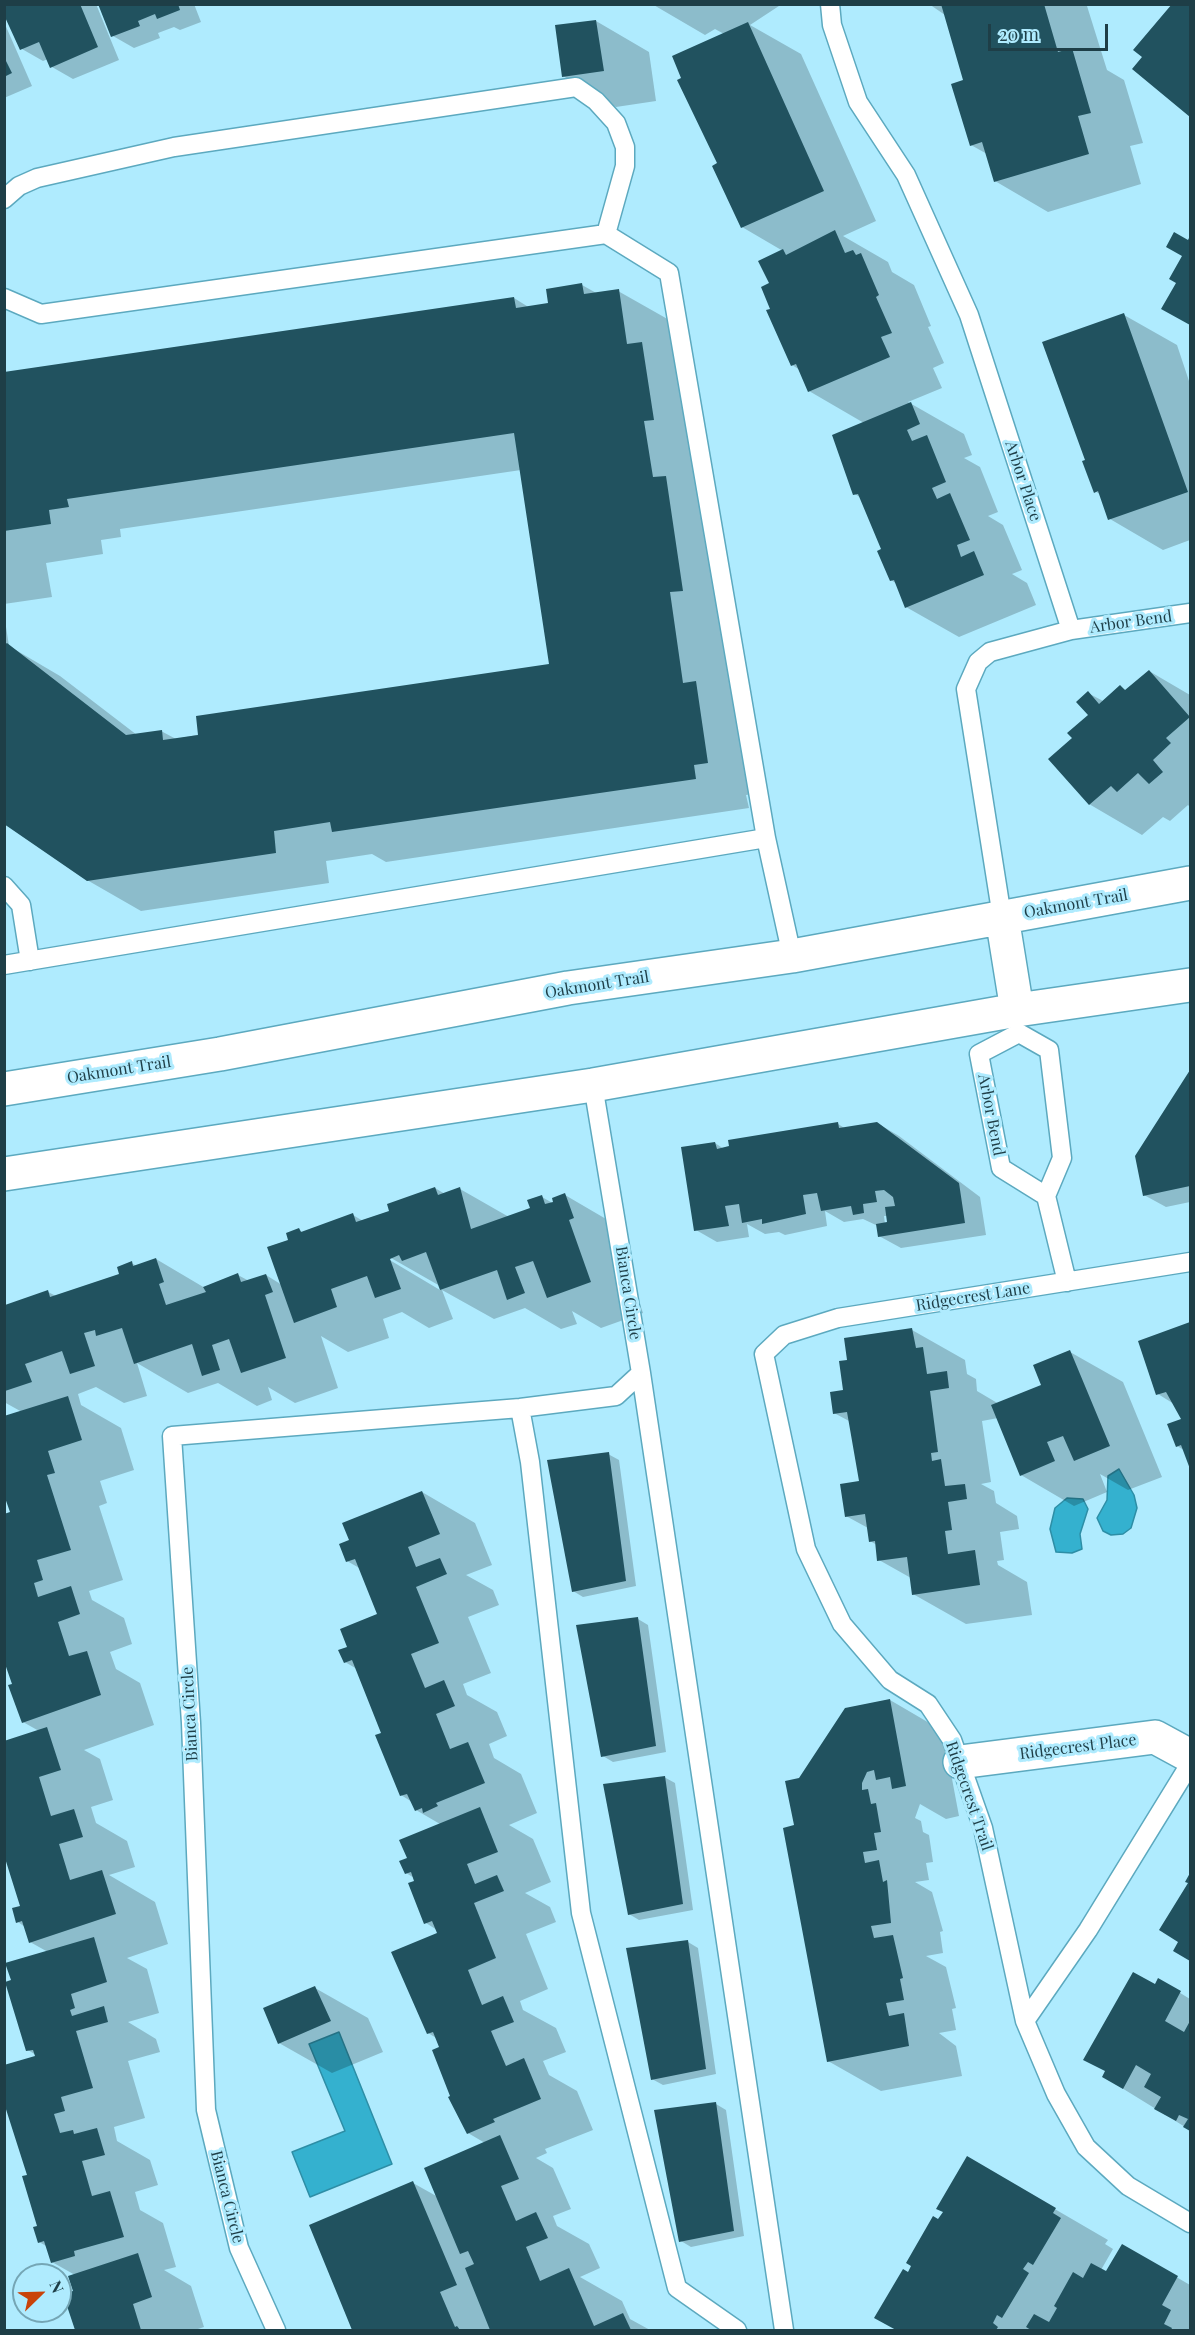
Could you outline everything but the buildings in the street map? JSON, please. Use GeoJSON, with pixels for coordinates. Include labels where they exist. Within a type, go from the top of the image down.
{"type":"FeatureCollection","features":[{"type":"Feature","properties":{"kind":"street","name":"Oakmont Trail"},"geometry":{"type":"LineString","coordinates":[[4,1089],[220,1054],[568,988],[792,956],[1191,883]]}},
{"type":"Feature","properties":{"kind":"street"},"geometry":{"type":"LineString","coordinates":[[1002,917],[1018,1021]]}},
{"type":"Feature","properties":{"kind":"street"},"geometry":{"type":"LineString","coordinates":[[4,1174],[1018,1021],[1191,985]]}},
{"type":"Feature","properties":{"kind":"street","name":"Ridgecrest Place"},"geometry":{"type":"LineString","coordinates":[[960,1762],[1155,1737],[1191,1756]]}},
{"type":"Feature","properties":{"kind":"lane","name":"Arbor Place"},"geometry":{"type":"LineString","coordinates":[[830,4],[832,25],[858,102],[906,174],[969,315],[1071,630]]}},
{"type":"Feature","properties":{"kind":"lane"},"geometry":{"type":"LineString","coordinates":[[4,198],[19,186],[37,178],[174,147],[576,87],[596,101],[616,123],[625,147],[625,166],[606,234]]}},
{"type":"Feature","properties":{"kind":"lane"},"geometry":{"type":"LineString","coordinates":[[4,298],[41,314],[606,234],[669,273],[766,838],[792,956]]}},
{"type":"Feature","properties":{"kind":"lane","name":"Arbor Bend"},"geometry":{"type":"LineString","coordinates":[[1071,630],[1191,613]]}},
{"type":"Feature","properties":{"kind":"lane"},"geometry":{"type":"LineString","coordinates":[[1002,917],[966,688],[978,662],[990,652],[1071,630]]}},
{"type":"Feature","properties":{"kind":"lane"},"geometry":{"type":"LineString","coordinates":[[4,965],[766,838]]}},
{"type":"Feature","properties":{"kind":"lane"},"geometry":{"type":"LineString","coordinates":[[4,886],[21,905],[30,961]]}},
{"type":"Feature","properties":{"kind":"lane","name":"Arbor Bend"},"geometry":{"type":"LineString","coordinates":[[1018,1021],[979,1054],[1001,1168],[1046,1196]]}},
{"type":"Feature","properties":{"kind":"lane"},"geometry":{"type":"LineString","coordinates":[[1018,1021],[1048,1050],[1062,1158],[1046,1196],[1067,1282]]}},
{"type":"Feature","properties":{"kind":"lane","name":"Bianca Circle"},"geometry":{"type":"LineString","coordinates":[[276,2331],[239,2248],[206,2110],[191,1723],[172,1436],[520,1408],[616,1396],[641,1373],[593,1085]]}},
{"type":"Feature","properties":{"kind":"lane","name":"Ridgecrest Lane"},"geometry":{"type":"LineString","coordinates":[[764,1354],[784,1335],[838,1318],[1191,1262]]}},
{"type":"Feature","properties":{"kind":"lane","name":"Ridgecrest Trail"},"geometry":{"type":"LineString","coordinates":[[764,1354],[806,1549],[842,1624],[890,1680],[928,1704],[952,1740],[983,1828],[1025,2021],[1056,2094],[1086,2147],[1128,2186],[1191,2223]]}},
{"type":"Feature","properties":{"kind":"lane"},"geometry":{"type":"LineString","coordinates":[[641,1373],[784,2331]]}},
{"type":"Feature","properties":{"kind":"lane"},"geometry":{"type":"LineString","coordinates":[[520,1408],[530,1462],[580,1913],[676,2288],[737,2331]]}},
{"type":"Feature","properties":{"kind":"lane"},"geometry":{"type":"LineString","coordinates":[[1025,2021],[1088,1930],[1191,1764]]}},
{"type":"Feature","properties":{"kind":"water"},"geometry":{"type":"Polygon","coordinates":[[[1119,1469],[1134,1495],[1137,1508],[1131,1528],[1123,1534],[1111,1535],[1103,1531],[1097,1518],[1107,1500],[1108,1476],[1119,1469]]]}},
{"type":"Feature","properties":{"kind":"water"},"geometry":{"type":"Polygon","coordinates":[[[1067,1498],[1083,1499],[1088,1509],[1080,1534],[1082,1549],[1072,1553],[1056,1552],[1050,1529],[1055,1508],[1067,1498]]]}},
{"type":"Feature","properties":{"kind":"water"},"geometry":{"type":"Polygon","coordinates":[[[339,2032],[392,2164],[310,2197],[292,2152],[345,2131],[309,2044],[339,2032]]]}}]}
